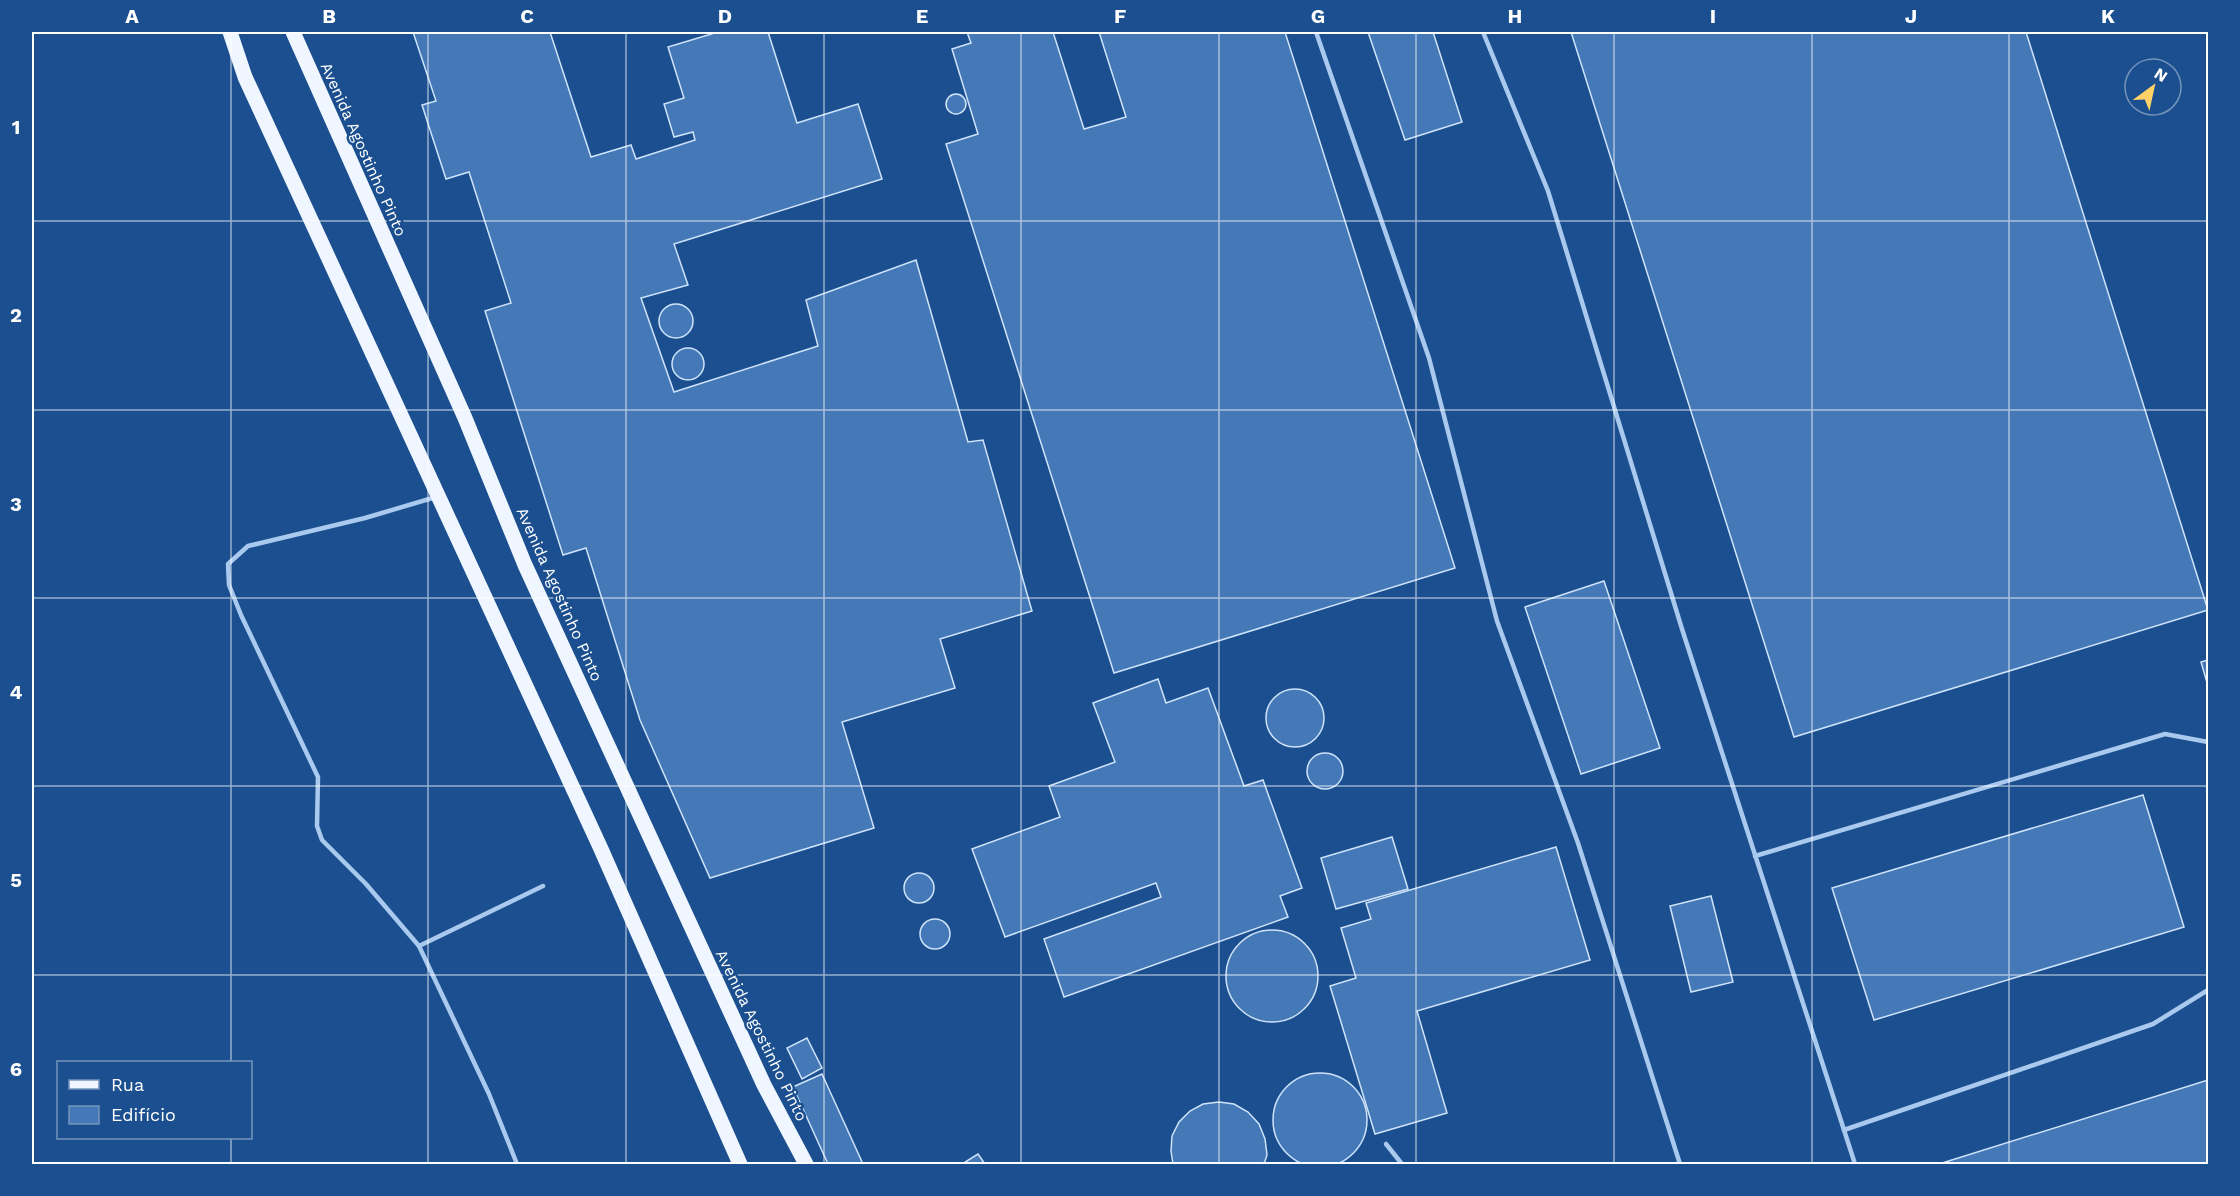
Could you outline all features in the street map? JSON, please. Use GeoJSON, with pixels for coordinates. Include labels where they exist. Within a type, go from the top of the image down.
{"type":"FeatureCollection","features":[{"type":"Feature","properties":{"kind":"main road"},"geometry":{"type":"LineString","coordinates":[[230,32],[245,77],[601,849],[740,1164]]}},
{"type":"Feature","properties":{"kind":"main road","name":"Avenida Agostinho Pinto"},"geometry":{"type":"LineString","coordinates":[[293,32],[465,418],[530,576],[764,1085],[806,1164]]}},
{"type":"Feature","properties":{"kind":"lane"},"geometry":{"type":"LineString","coordinates":[[1316,32],[1428,358],[1497,621],[1578,843],[1680,1164]]}},
{"type":"Feature","properties":{"kind":"lane"},"geometry":{"type":"LineString","coordinates":[[1483,32],[1548,191],[1682,629],[1855,1164]]}},
{"type":"Feature","properties":{"kind":"lane"},"geometry":{"type":"LineString","coordinates":[[439,496],[364,518],[248,546],[228,564],[230,585],[241,615],[318,777],[317,826],[322,840],[366,884],[419,946],[489,1094],[517,1164]]}},
{"type":"Feature","properties":{"kind":"lane"},"geometry":{"type":"LineString","coordinates":[[1755,856],[2165,734],[2208,742]]}},
{"type":"Feature","properties":{"kind":"lane"},"geometry":{"type":"LineString","coordinates":[[419,946],[543,886]]}},
{"type":"Feature","properties":{"kind":"lane"},"geometry":{"type":"LineString","coordinates":[[1844,1130],[2153,1024],[2208,990]]}},
{"type":"Feature","properties":{"kind":"lane"},"geometry":{"type":"LineString","coordinates":[[1386,1144],[1402,1164]]}},
{"type":"Feature","properties":{"kind":"building"},"geometry":{"type":"Polygon","coordinates":[[[413,32],[550,32],[591,157],[631,145],[636,159],[695,140],[693,132],[674,137],[664,104],[684,98],[668,47],[718,32],[768,32],[797,123],[858,104],[882,179],[674,244],[688,285],[641,298],[674,392],[818,346],[806,300],[916,260],[968,442],[983,440],[1032,611],[940,639],[955,688],[842,722],[874,828],[710,878],[640,720],[586,548],[563,555],[485,311],[511,303],[469,172],[446,179],[422,105],[436,101],[413,32]]]}},
{"type":"Feature","properties":{"kind":"building"},"geometry":{"type":"Polygon","coordinates":[[[967,32],[1053,32],[1084,129],[1126,117],[1099,32],[1285,32],[1455,568],[1114,673],[946,144],[978,134],[952,49],[971,43],[967,32]]]}},
{"type":"Feature","properties":{"kind":"building"},"geometry":{"type":"Polygon","coordinates":[[[1368,32],[1433,32],[1462,122],[1405,140],[1368,32]]]}},
{"type":"Feature","properties":{"kind":"building"},"geometry":{"type":"Polygon","coordinates":[[[1571,32],[2026,32],[2208,610],[1794,737],[1571,32]]]}},
{"type":"Feature","properties":{"kind":"building"},"geometry":{"type":"Polygon","coordinates":[[[956,94],[963,97],[966,104],[963,111],[956,114],[949,111],[946,104],[949,97],[956,94]]]}},
{"type":"Feature","properties":{"kind":"building"},"geometry":{"type":"Polygon","coordinates":[[[676,304],[688,309],[693,321],[688,333],[676,338],[664,333],[659,321],[664,309],[676,304]]]}},
{"type":"Feature","properties":{"kind":"building"},"geometry":{"type":"Polygon","coordinates":[[[688,348],[700,352],[704,364],[700,376],[688,380],[676,376],[672,364],[676,352],[688,348]]]}},
{"type":"Feature","properties":{"kind":"building"},"geometry":{"type":"Polygon","coordinates":[[[1604,581],[1660,748],[1581,774],[1525,607],[1604,581]]]}},
{"type":"Feature","properties":{"kind":"building"},"geometry":{"type":"Polygon","coordinates":[[[2208,660],[2208,686],[2201,662],[2208,660]]]}},
{"type":"Feature","properties":{"kind":"building"},"geometry":{"type":"Polygon","coordinates":[[[1158,679],[1166,703],[1208,688],[1244,786],[1263,780],[1302,888],[1280,896],[1288,917],[1064,997],[1044,939],[1161,897],[1156,883],[1005,937],[972,849],[1060,817],[1049,786],[1115,762],[1093,703],[1158,679]]]}},
{"type":"Feature","properties":{"kind":"building"},"geometry":{"type":"Polygon","coordinates":[[[1289,689],[1301,689],[1316,697],[1324,712],[1324,724],[1316,739],[1301,747],[1289,747],[1274,739],[1266,724],[1266,712],[1274,697],[1289,689]]]}},
{"type":"Feature","properties":{"kind":"building"},"geometry":{"type":"Polygon","coordinates":[[[1325,753],[1338,758],[1343,771],[1338,784],[1325,789],[1312,784],[1307,771],[1312,758],[1325,753]]]}},
{"type":"Feature","properties":{"kind":"building"},"geometry":{"type":"Polygon","coordinates":[[[2143,795],[2184,927],[1874,1020],[1832,888],[2143,795]]]}},
{"type":"Feature","properties":{"kind":"building"},"geometry":{"type":"Polygon","coordinates":[[[1392,837],[1408,889],[1336,909],[1321,858],[1392,837]]]}},
{"type":"Feature","properties":{"kind":"building"},"geometry":{"type":"Polygon","coordinates":[[[1556,847],[1590,960],[1417,1011],[1447,1113],[1375,1134],[1330,986],[1356,978],[1341,928],[1371,919],[1366,903],[1556,847]]]}},
{"type":"Feature","properties":{"kind":"building"},"geometry":{"type":"Polygon","coordinates":[[[919,873],[925,874],[933,882],[933,894],[925,902],[919,903],[913,902],[905,894],[904,888],[905,882],[913,874],[919,873]]]}},
{"type":"Feature","properties":{"kind":"building"},"geometry":{"type":"Polygon","coordinates":[[[1711,896],[1733,982],[1691,992],[1670,906],[1711,896]]]}},
{"type":"Feature","properties":{"kind":"building"},"geometry":{"type":"Polygon","coordinates":[[[935,919],[941,920],[949,928],[949,940],[941,948],[935,949],[929,948],[921,940],[920,934],[921,928],[929,920],[935,919]]]}},
{"type":"Feature","properties":{"kind":"building"},"geometry":{"type":"Polygon","coordinates":[[[1272,930],[1290,933],[1305,943],[1315,958],[1318,976],[1315,994],[1305,1009],[1290,1019],[1272,1022],[1254,1019],[1239,1009],[1229,994],[1226,976],[1229,958],[1239,943],[1254,933],[1272,930]]]}},
{"type":"Feature","properties":{"kind":"building"},"geometry":{"type":"Polygon","coordinates":[[[807,1038],[822,1068],[802,1079],[787,1048],[807,1038]]]}},
{"type":"Feature","properties":{"kind":"building"},"geometry":{"type":"Polygon","coordinates":[[[1320,1073],[1338,1077],[1353,1087],[1363,1102],[1367,1120],[1363,1138],[1353,1153],[1338,1163],[1320,1167],[1302,1163],[1287,1153],[1277,1138],[1273,1120],[1277,1102],[1287,1087],[1302,1077],[1320,1073]]]}},
{"type":"Feature","properties":{"kind":"building"},"geometry":{"type":"Polygon","coordinates":[[[822,1074],[863,1164],[828,1164],[793,1087],[822,1074]]]}},
{"type":"Feature","properties":{"kind":"building"},"geometry":{"type":"Polygon","coordinates":[[[2208,1080],[2208,1164],[1939,1164],[2208,1080]]]}},
{"type":"Feature","properties":{"kind":"building"},"geometry":{"type":"Polygon","coordinates":[[[1219,1102],[1234,1104],[1248,1112],[1259,1124],[1265,1139],[1267,1155],[1264,1164],[1173,1164],[1172,1136],[1179,1122],[1190,1111],[1203,1104],[1219,1102]]]}},
{"type":"Feature","properties":{"kind":"building"},"geometry":{"type":"Polygon","coordinates":[[[978,1154],[985,1164],[962,1164],[978,1154]]]}}]}
